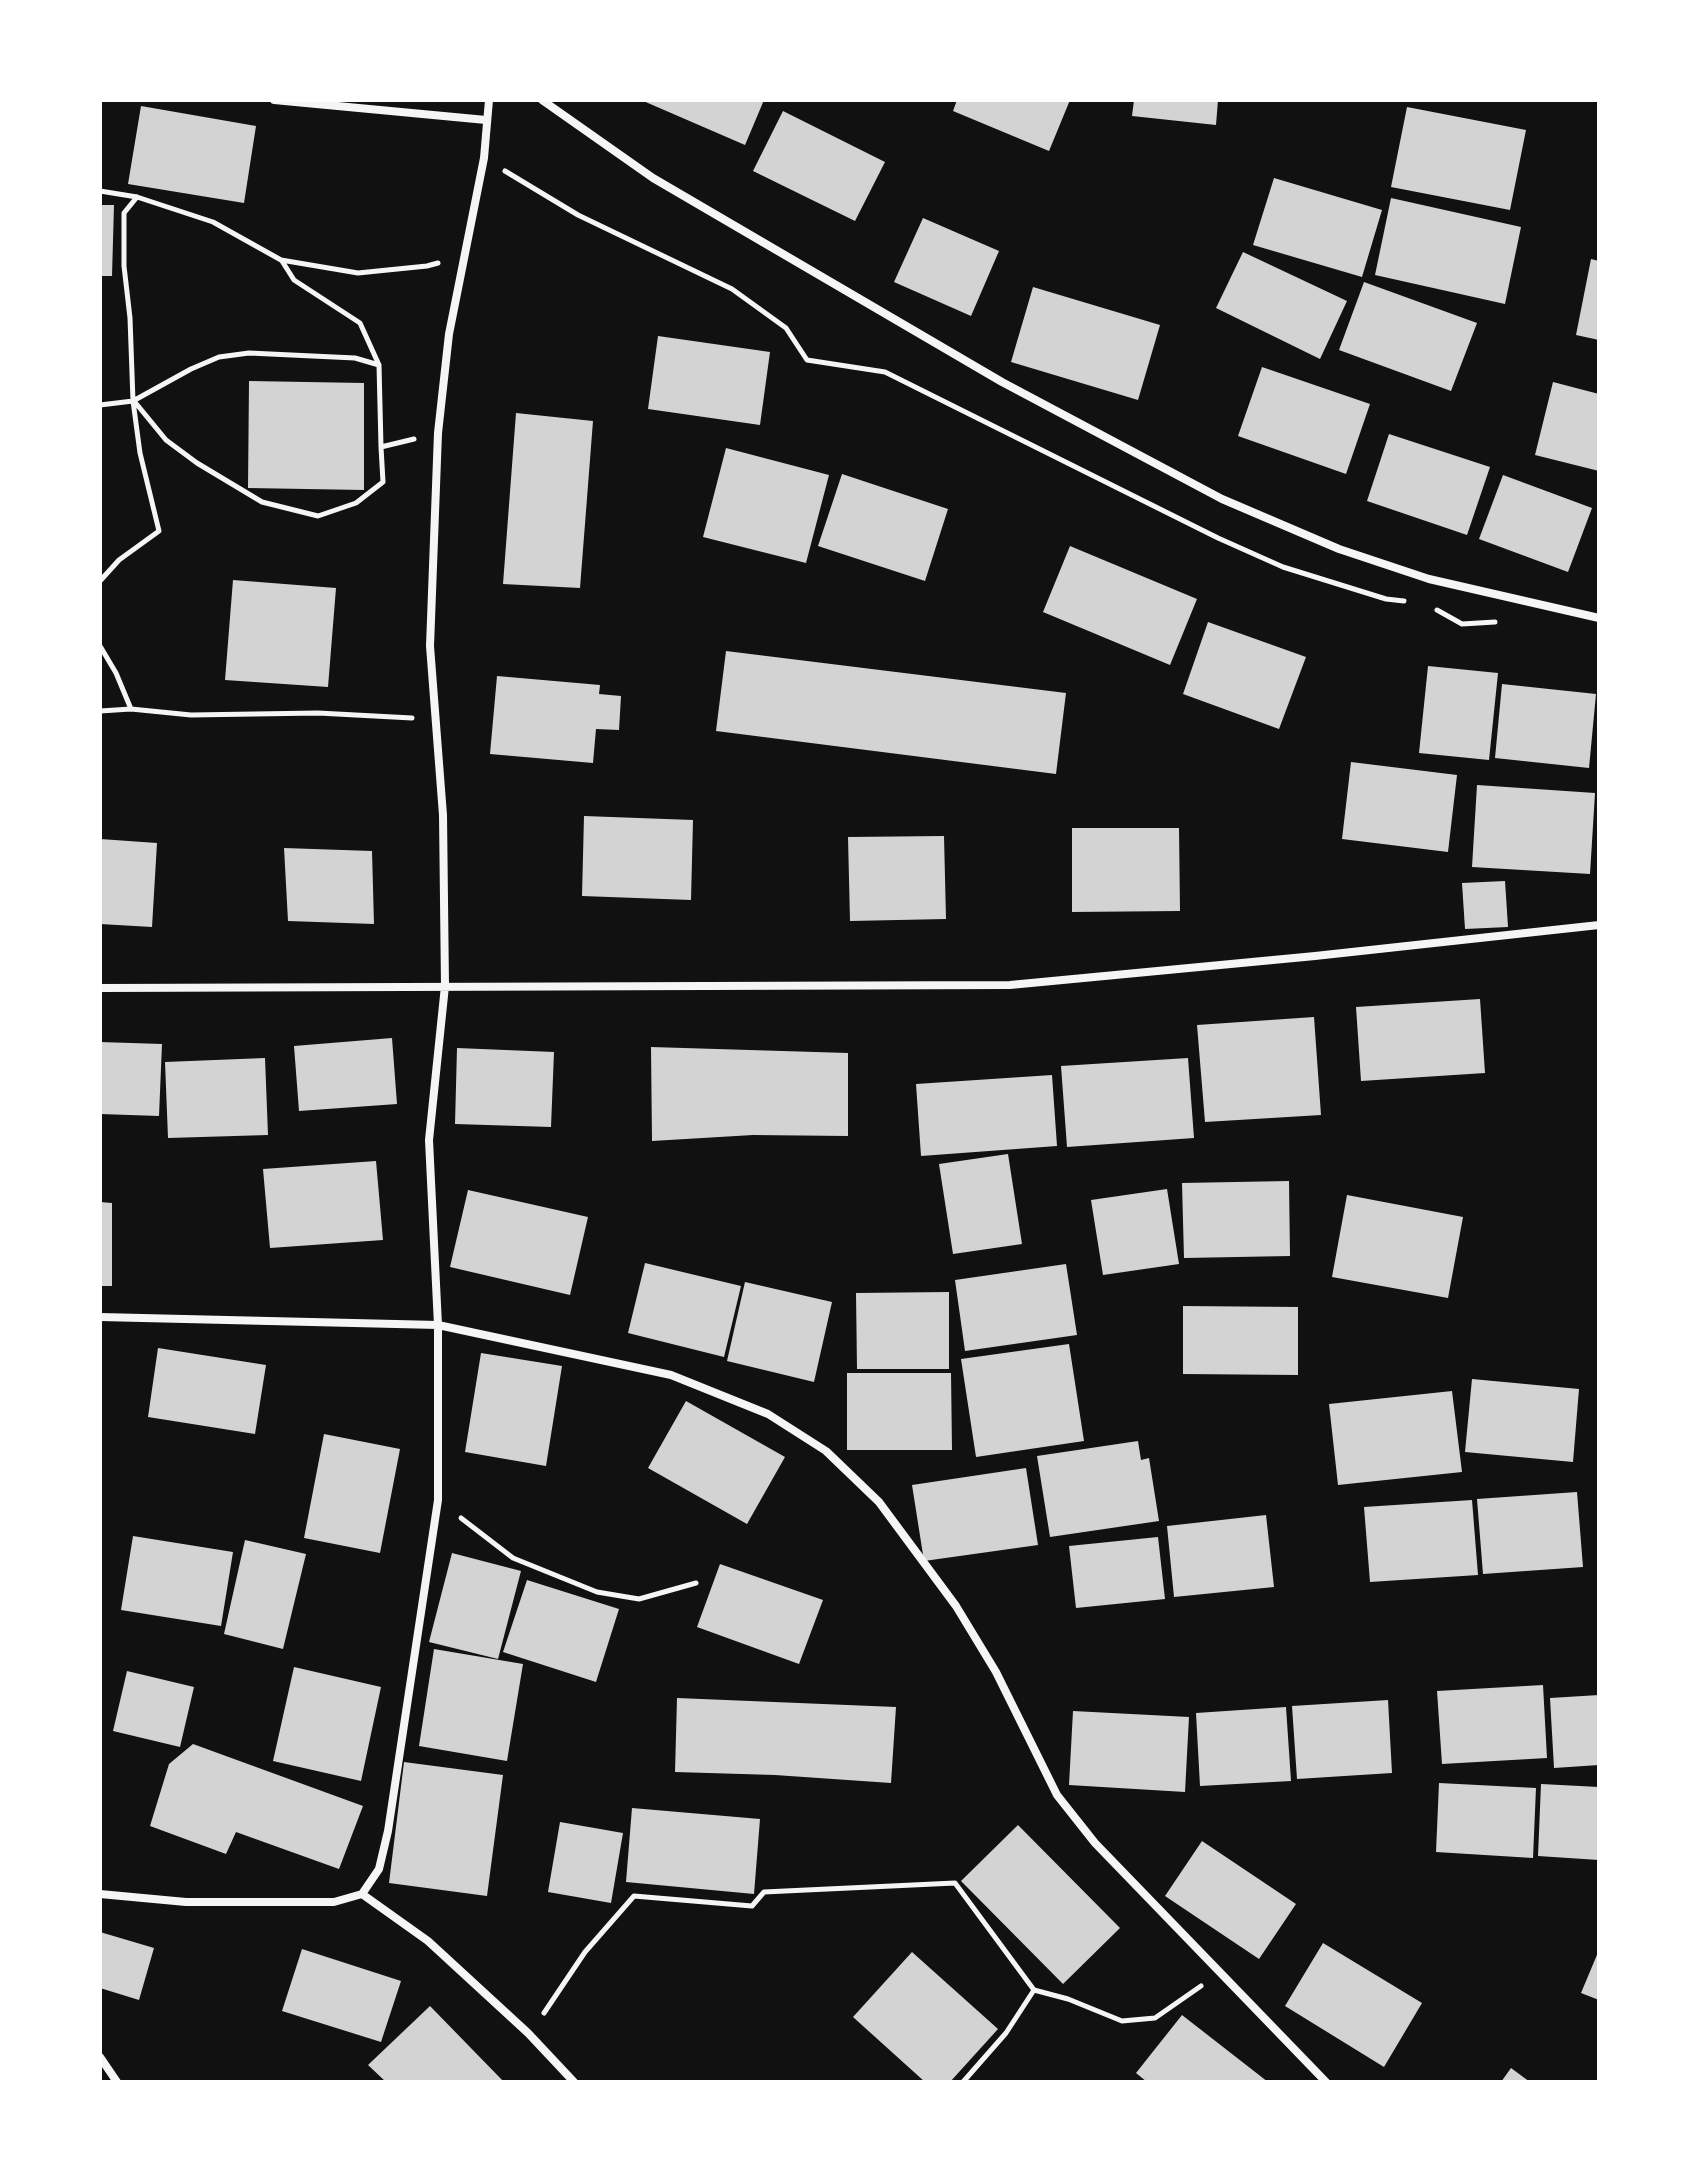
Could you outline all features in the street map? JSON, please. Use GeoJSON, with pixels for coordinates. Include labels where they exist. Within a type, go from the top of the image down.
{"type":"FeatureCollection","features":[{"type":"Feature","properties":{"kind":"street"},"geometry":{"type":"LineString","coordinates":[[274,100],[486,120]]}},
{"type":"Feature","properties":{"kind":"street"},"geometry":{"type":"LineString","coordinates":[[100,1894],[201,1902],[334,1902],[362,1894],[379,1869],[388,1831],[438,1500],[438,1325],[429,1140],[445,986],[443,815],[430,646],[438,433],[449,334],[484,158],[489,100]]}},
{"type":"Feature","properties":{"kind":"street"},"geometry":{"type":"LineString","coordinates":[[542,100],[653,178],[1002,382],[1222,499],[1339,549],[1429,579],[1599,618]]}},
{"type":"Feature","properties":{"kind":"street"},"geometry":{"type":"LineString","coordinates":[[100,988],[1010,985],[1599,925]]}},
{"type":"Feature","properties":{"kind":"street"},"geometry":{"type":"LineString","coordinates":[[100,1317],[438,1325],[671,1375],[768,1414],[826,1451],[879,1502],[956,1606],[996,1672],[1057,1795],[1095,1843],[1326,2082]]}},
{"type":"Feature","properties":{"kind":"street"},"geometry":{"type":"LineString","coordinates":[[362,1894],[428,1941],[528,2033],[574,2082]]}},
{"type":"Feature","properties":{"kind":"street"},"geometry":{"type":"LineString","coordinates":[[100,2057],[117,2082]]}},
{"type":"Feature","properties":{"kind":"path"},"geometry":{"type":"LineString","coordinates":[[484,158],[578,215],[732,289],[786,328],[807,360],[885,372],[1283,567],[1386,599],[1412,602]]}},
{"type":"Feature","properties":{"kind":"path"},"geometry":{"type":"LineString","coordinates":[[100,191],[137,197],[213,222],[281,260],[358,273],[427,266],[466,253]]}},
{"type":"Feature","properties":{"kind":"path"},"geometry":{"type":"LineString","coordinates":[[100,581],[119,560],[159,531],[140,453],[133,401],[132,344],[124,266],[124,213],[137,197]]}},
{"type":"Feature","properties":{"kind":"path"},"geometry":{"type":"LineString","coordinates":[[133,401],[166,440],[197,463],[262,502],[318,516],[356,503],[383,482],[379,365],[360,323],[294,280],[281,260]]}},
{"type":"Feature","properties":{"kind":"path"},"geometry":{"type":"LineString","coordinates":[[100,405],[133,401],[219,357],[249,353],[355,358],[379,365]]}},
{"type":"Feature","properties":{"kind":"path"},"geometry":{"type":"LineString","coordinates":[[381,447],[438,433]]}},
{"type":"Feature","properties":{"kind":"path"},"geometry":{"type":"LineString","coordinates":[[1424,603],[1462,624],[1499,622]]}},
{"type":"Feature","properties":{"kind":"path"},"geometry":{"type":"LineString","coordinates":[[100,646],[116,673],[131,709]]}},
{"type":"Feature","properties":{"kind":"path"},"geometry":{"type":"LineString","coordinates":[[100,711],[131,709],[191,715],[318,713],[437,719]]}},
{"type":"Feature","properties":{"kind":"path"},"geometry":{"type":"LineString","coordinates":[[438,1500],[513,1558],[597,1592],[639,1599],[696,1583]]}},
{"type":"Feature","properties":{"kind":"path"},"geometry":{"type":"LineString","coordinates":[[528,2033],[585,1952],[634,1896],[752,1906],[764,1892],[955,1883],[1034,1990],[1068,1999],[1122,2021],[1155,2018],[1220,1973]]}},
{"type":"Feature","properties":{"kind":"path"},"geometry":{"type":"LineString","coordinates":[[963,2082],[1006,2033],[1034,1990]]}},
{"type":"Feature","properties":{"kind":"building"},"geometry":{"type":"Polygon","coordinates":[[[641,100],[764,100],[745,145],[641,100]]]}},
{"type":"Feature","properties":{"kind":"building"},"geometry":{"type":"Polygon","coordinates":[[[957,100],[1070,100],[1049,151],[953,111],[957,100]]]}},
{"type":"Feature","properties":{"kind":"building"},"geometry":{"type":"Polygon","coordinates":[[[1134,100],[1218,100],[1216,125],[1132,116],[1134,100]]]}},
{"type":"Feature","properties":{"kind":"building"},"geometry":{"type":"Polygon","coordinates":[[[141,106],[256,126],[244,203],[128,184],[141,106]]]}},
{"type":"Feature","properties":{"kind":"building"},"geometry":{"type":"Polygon","coordinates":[[[1407,107],[1526,130],[1510,210],[1391,187],[1407,107]]]}},
{"type":"Feature","properties":{"kind":"building"},"geometry":{"type":"Polygon","coordinates":[[[783,111],[885,162],[855,221],[753,171],[783,111]]]}},
{"type":"Feature","properties":{"kind":"building"},"geometry":{"type":"Polygon","coordinates":[[[1274,178],[1382,210],[1362,277],[1253,245],[1274,178]]]}},
{"type":"Feature","properties":{"kind":"building"},"geometry":{"type":"Polygon","coordinates":[[[1391,198],[1521,227],[1505,304],[1375,275],[1391,198]]]}},
{"type":"Feature","properties":{"kind":"building"},"geometry":{"type":"Polygon","coordinates":[[[100,205],[114,205],[112,276],[100,276],[100,205]]]}},
{"type":"Feature","properties":{"kind":"building"},"geometry":{"type":"Polygon","coordinates":[[[923,218],[999,251],[971,316],[894,282],[923,218]]]}},
{"type":"Feature","properties":{"kind":"building"},"geometry":{"type":"Polygon","coordinates":[[[1243,252],[1347,301],[1320,359],[1216,308],[1243,252]]]}},
{"type":"Feature","properties":{"kind":"building"},"geometry":{"type":"Polygon","coordinates":[[[1591,259],[1599,261],[1599,340],[1576,335],[1591,259]]]}},
{"type":"Feature","properties":{"kind":"building"},"geometry":{"type":"Polygon","coordinates":[[[1364,282],[1477,323],[1451,391],[1339,350],[1364,282]]]}},
{"type":"Feature","properties":{"kind":"building"},"geometry":{"type":"Polygon","coordinates":[[[1033,287],[1160,325],[1138,400],[1011,362],[1033,287]]]}},
{"type":"Feature","properties":{"kind":"building"},"geometry":{"type":"Polygon","coordinates":[[[658,336],[770,352],[760,425],[648,409],[658,336]]]}},
{"type":"Feature","properties":{"kind":"building"},"geometry":{"type":"Polygon","coordinates":[[[1262,367],[1370,404],[1346,474],[1238,436],[1262,367]]]}},
{"type":"Feature","properties":{"kind":"building"},"geometry":{"type":"Polygon","coordinates":[[[249,381],[364,383],[364,490],[248,488],[249,381]]]}},
{"type":"Feature","properties":{"kind":"building"},"geometry":{"type":"Polygon","coordinates":[[[1553,382],[1599,394],[1599,471],[1535,455],[1553,382]]]}},
{"type":"Feature","properties":{"kind":"building"},"geometry":{"type":"Polygon","coordinates":[[[516,413],[593,421],[580,588],[503,584],[516,413]]]}},
{"type":"Feature","properties":{"kind":"building"},"geometry":{"type":"Polygon","coordinates":[[[1389,434],[1490,467],[1467,535],[1367,501],[1389,434]]]}},
{"type":"Feature","properties":{"kind":"building"},"geometry":{"type":"Polygon","coordinates":[[[726,448],[829,475],[806,563],[703,537],[726,448]]]}},
{"type":"Feature","properties":{"kind":"building"},"geometry":{"type":"Polygon","coordinates":[[[842,474],[948,509],[925,581],[818,546],[842,474]]]}},
{"type":"Feature","properties":{"kind":"building"},"geometry":{"type":"Polygon","coordinates":[[[1503,475],[1592,508],[1568,572],[1479,539],[1503,475]]]}},
{"type":"Feature","properties":{"kind":"building"},"geometry":{"type":"Polygon","coordinates":[[[1070,546],[1197,599],[1170,665],[1043,612],[1070,546]]]}},
{"type":"Feature","properties":{"kind":"building"},"geometry":{"type":"Polygon","coordinates":[[[233,580],[336,588],[328,687],[225,680],[233,580]]]}},
{"type":"Feature","properties":{"kind":"building"},"geometry":{"type":"Polygon","coordinates":[[[1208,622],[1306,657],[1279,729],[1183,694],[1208,622]]]}},
{"type":"Feature","properties":{"kind":"building"},"geometry":{"type":"Polygon","coordinates":[[[726,651],[1066,693],[1056,774],[716,731],[726,651]]]}},
{"type":"Feature","properties":{"kind":"building"},"geometry":{"type":"Polygon","coordinates":[[[1428,666],[1498,673],[1489,760],[1419,753],[1428,666]]]}},
{"type":"Feature","properties":{"kind":"building"},"geometry":{"type":"Polygon","coordinates":[[[497,676],[600,685],[599,694],[621,696],[619,730],[596,729],[593,763],[490,754],[497,676]]]}},
{"type":"Feature","properties":{"kind":"building"},"geometry":{"type":"Polygon","coordinates":[[[1502,684],[1596,694],[1589,768],[1495,758],[1502,684]]]}},
{"type":"Feature","properties":{"kind":"building"},"geometry":{"type":"Polygon","coordinates":[[[1351,762],[1457,775],[1448,852],[1342,839],[1351,762]]]}},
{"type":"Feature","properties":{"kind":"building"},"geometry":{"type":"Polygon","coordinates":[[[1477,785],[1595,793],[1590,874],[1472,867],[1477,785]]]}},
{"type":"Feature","properties":{"kind":"building"},"geometry":{"type":"Polygon","coordinates":[[[584,816],[693,820],[691,900],[582,896],[584,816]]]}},
{"type":"Feature","properties":{"kind":"building"},"geometry":{"type":"Polygon","coordinates":[[[1072,828],[1179,828],[1180,911],[1072,912],[1072,828]]]}},
{"type":"Feature","properties":{"kind":"building"},"geometry":{"type":"Polygon","coordinates":[[[944,836],[946,919],[850,921],[848,837],[944,836]]]}},
{"type":"Feature","properties":{"kind":"building"},"geometry":{"type":"Polygon","coordinates":[[[100,839],[157,843],[152,927],[100,924],[100,839]]]}},
{"type":"Feature","properties":{"kind":"building"},"geometry":{"type":"Polygon","coordinates":[[[284,848],[372,851],[374,924],[288,921],[284,848]]]}},
{"type":"Feature","properties":{"kind":"building"},"geometry":{"type":"Polygon","coordinates":[[[1505,881],[1508,927],[1465,929],[1462,883],[1505,881]]]}},
{"type":"Feature","properties":{"kind":"building"},"geometry":{"type":"Polygon","coordinates":[[[1480,999],[1485,1073],[1361,1081],[1356,1007],[1480,999]]]}},
{"type":"Feature","properties":{"kind":"building"},"geometry":{"type":"Polygon","coordinates":[[[1314,1017],[1321,1115],[1205,1122],[1197,1025],[1314,1017]]]}},
{"type":"Feature","properties":{"kind":"building"},"geometry":{"type":"Polygon","coordinates":[[[392,1038],[397,1104],[299,1111],[294,1046],[392,1038]]]}},
{"type":"Feature","properties":{"kind":"building"},"geometry":{"type":"Polygon","coordinates":[[[100,1042],[162,1044],[159,1116],[100,1114],[100,1042]]]}},
{"type":"Feature","properties":{"kind":"building"},"geometry":{"type":"Polygon","coordinates":[[[651,1047],[848,1053],[848,1136],[753,1135],[652,1141],[651,1047]]]}},
{"type":"Feature","properties":{"kind":"building"},"geometry":{"type":"Polygon","coordinates":[[[457,1048],[554,1052],[551,1127],[455,1124],[457,1048]]]}},
{"type":"Feature","properties":{"kind":"building"},"geometry":{"type":"Polygon","coordinates":[[[265,1058],[268,1135],[168,1138],[165,1062],[265,1058]]]}},
{"type":"Feature","properties":{"kind":"building"},"geometry":{"type":"Polygon","coordinates":[[[1188,1058],[1194,1138],[1067,1147],[1061,1066],[1188,1058]]]}},
{"type":"Feature","properties":{"kind":"building"},"geometry":{"type":"Polygon","coordinates":[[[1052,1075],[1057,1146],[921,1156],[916,1084],[1052,1075]]]}},
{"type":"Feature","properties":{"kind":"building"},"geometry":{"type":"Polygon","coordinates":[[[1008,1154],[1022,1244],[953,1254],[939,1164],[1008,1154]]]}},
{"type":"Feature","properties":{"kind":"building"},"geometry":{"type":"Polygon","coordinates":[[[376,1161],[383,1240],[270,1248],[263,1169],[376,1161]]]}},
{"type":"Feature","properties":{"kind":"building"},"geometry":{"type":"Polygon","coordinates":[[[1289,1181],[1290,1256],[1184,1258],[1182,1183],[1289,1181]]]}},
{"type":"Feature","properties":{"kind":"building"},"geometry":{"type":"Polygon","coordinates":[[[1167,1189],[1179,1264],[1103,1275],[1091,1200],[1167,1189]]]}},
{"type":"Feature","properties":{"kind":"building"},"geometry":{"type":"Polygon","coordinates":[[[468,1190],[588,1217],[570,1295],[450,1267],[468,1190]]]}},
{"type":"Feature","properties":{"kind":"building"},"geometry":{"type":"Polygon","coordinates":[[[1347,1195],[1463,1217],[1448,1298],[1332,1277],[1347,1195]]]}},
{"type":"Feature","properties":{"kind":"building"},"geometry":{"type":"Polygon","coordinates":[[[100,1202],[112,1203],[112,1286],[100,1286],[100,1202]]]}},
{"type":"Feature","properties":{"kind":"building"},"geometry":{"type":"Polygon","coordinates":[[[645,1263],[741,1286],[724,1357],[628,1333],[645,1263]]]}},
{"type":"Feature","properties":{"kind":"building"},"geometry":{"type":"Polygon","coordinates":[[[1066,1264],[1077,1335],[965,1351],[955,1280],[1066,1264]]]}},
{"type":"Feature","properties":{"kind":"building"},"geometry":{"type":"Polygon","coordinates":[[[745,1282],[832,1302],[814,1382],[727,1361],[745,1282]]]}},
{"type":"Feature","properties":{"kind":"building"},"geometry":{"type":"Polygon","coordinates":[[[949,1292],[949,1369],[857,1369],[856,1293],[949,1292]]]}},
{"type":"Feature","properties":{"kind":"building"},"geometry":{"type":"Polygon","coordinates":[[[1183,1306],[1298,1307],[1298,1375],[1183,1374],[1183,1306]]]}},
{"type":"Feature","properties":{"kind":"building"},"geometry":{"type":"Polygon","coordinates":[[[1069,1344],[1084,1441],[976,1457],[961,1359],[1069,1344]]]}},
{"type":"Feature","properties":{"kind":"building"},"geometry":{"type":"Polygon","coordinates":[[[158,1348],[266,1365],[255,1434],[148,1417],[158,1348]]]}},
{"type":"Feature","properties":{"kind":"building"},"geometry":{"type":"Polygon","coordinates":[[[481,1353],[562,1366],[546,1466],[465,1452],[481,1353]]]}},
{"type":"Feature","properties":{"kind":"building"},"geometry":{"type":"Polygon","coordinates":[[[847,1373],[951,1373],[952,1450],[847,1450],[847,1373]]]}},
{"type":"Feature","properties":{"kind":"building"},"geometry":{"type":"Polygon","coordinates":[[[1472,1379],[1579,1389],[1573,1462],[1465,1452],[1472,1379]]]}},
{"type":"Feature","properties":{"kind":"building"},"geometry":{"type":"Polygon","coordinates":[[[1452,1391],[1462,1472],[1338,1485],[1329,1404],[1452,1391]]]}},
{"type":"Feature","properties":{"kind":"building"},"geometry":{"type":"Polygon","coordinates":[[[686,1401],[785,1457],[747,1524],[648,1468],[686,1401]]]}},
{"type":"Feature","properties":{"kind":"building"},"geometry":{"type":"Polygon","coordinates":[[[324,1434],[400,1449],[380,1553],[304,1538],[324,1434]]]}},
{"type":"Feature","properties":{"kind":"building"},"geometry":{"type":"Polygon","coordinates":[[[1138,1441],[1141,1460],[1149,1458],[1159,1521],[1050,1537],[1037,1456],[1138,1441]]]}},
{"type":"Feature","properties":{"kind":"building"},"geometry":{"type":"Polygon","coordinates":[[[1026,1468],[1038,1545],[924,1561],[912,1485],[1026,1468]]]}},
{"type":"Feature","properties":{"kind":"building"},"geometry":{"type":"Polygon","coordinates":[[[1577,1492],[1583,1567],[1483,1574],[1477,1499],[1577,1492]]]}},
{"type":"Feature","properties":{"kind":"building"},"geometry":{"type":"Polygon","coordinates":[[[1472,1500],[1478,1575],[1370,1582],[1364,1507],[1472,1500]]]}},
{"type":"Feature","properties":{"kind":"building"},"geometry":{"type":"Polygon","coordinates":[[[1266,1515],[1274,1587],[1174,1597],[1167,1526],[1266,1515]]]}},
{"type":"Feature","properties":{"kind":"building"},"geometry":{"type":"Polygon","coordinates":[[[133,1536],[233,1552],[221,1626],[121,1610],[133,1536]]]}},
{"type":"Feature","properties":{"kind":"building"},"geometry":{"type":"Polygon","coordinates":[[[1158,1537],[1165,1599],[1076,1608],[1069,1546],[1158,1537]]]}},
{"type":"Feature","properties":{"kind":"building"},"geometry":{"type":"Polygon","coordinates":[[[245,1540],[306,1554],[283,1649],[224,1634],[245,1540]]]}},
{"type":"Feature","properties":{"kind":"building"},"geometry":{"type":"Polygon","coordinates":[[[452,1553],[521,1571],[498,1659],[429,1642],[452,1553]]]}},
{"type":"Feature","properties":{"kind":"building"},"geometry":{"type":"Polygon","coordinates":[[[720,1564],[823,1600],[799,1664],[697,1627],[720,1564]]]}},
{"type":"Feature","properties":{"kind":"building"},"geometry":{"type":"Polygon","coordinates":[[[527,1580],[619,1609],[596,1682],[503,1652],[527,1580]]]}},
{"type":"Feature","properties":{"kind":"building"},"geometry":{"type":"Polygon","coordinates":[[[434,1649],[523,1664],[507,1761],[419,1746],[434,1649]]]}},
{"type":"Feature","properties":{"kind":"building"},"geometry":{"type":"Polygon","coordinates":[[[294,1667],[381,1687],[361,1781],[273,1761],[294,1667]]]}},
{"type":"Feature","properties":{"kind":"building"},"geometry":{"type":"Polygon","coordinates":[[[127,1671],[194,1687],[180,1747],[113,1731],[127,1671]]]}},
{"type":"Feature","properties":{"kind":"building"},"geometry":{"type":"Polygon","coordinates":[[[1543,1685],[1547,1758],[1442,1764],[1437,1691],[1543,1685]]]}},
{"type":"Feature","properties":{"kind":"building"},"geometry":{"type":"Polygon","coordinates":[[[1599,1695],[1599,1765],[1554,1768],[1550,1698],[1599,1695]]]}},
{"type":"Feature","properties":{"kind":"building"},"geometry":{"type":"Polygon","coordinates":[[[677,1698],[896,1707],[891,1783],[675,1772],[677,1698]]]}},
{"type":"Feature","properties":{"kind":"building"},"geometry":{"type":"Polygon","coordinates":[[[1388,1700],[1392,1773],[1297,1779],[1292,1706],[1388,1700]]]}},
{"type":"Feature","properties":{"kind":"building"},"geometry":{"type":"Polygon","coordinates":[[[1286,1707],[1291,1781],[1200,1786],[1196,1713],[1286,1707]]]}},
{"type":"Feature","properties":{"kind":"building"},"geometry":{"type":"Polygon","coordinates":[[[1073,1711],[1189,1717],[1185,1792],[1069,1785],[1073,1711]]]}},
{"type":"Feature","properties":{"kind":"building"},"geometry":{"type":"Polygon","coordinates":[[[193,1744],[363,1806],[339,1869],[236,1832],[226,1854],[150,1826],[169,1764],[193,1744]]]}},
{"type":"Feature","properties":{"kind":"building"},"geometry":{"type":"Polygon","coordinates":[[[404,1762],[503,1775],[487,1896],[389,1883],[404,1762]]]}},
{"type":"Feature","properties":{"kind":"building"},"geometry":{"type":"Polygon","coordinates":[[[1439,1783],[1536,1788],[1533,1858],[1436,1852],[1439,1783]]]}},
{"type":"Feature","properties":{"kind":"building"},"geometry":{"type":"Polygon","coordinates":[[[1541,1784],[1599,1787],[1599,1860],[1538,1856],[1541,1784]]]}},
{"type":"Feature","properties":{"kind":"building"},"geometry":{"type":"Polygon","coordinates":[[[632,1808],[760,1819],[754,1894],[626,1882],[632,1808]]]}},
{"type":"Feature","properties":{"kind":"building"},"geometry":{"type":"Polygon","coordinates":[[[560,1822],[623,1833],[611,1903],[548,1892],[560,1822]]]}},
{"type":"Feature","properties":{"kind":"building"},"geometry":{"type":"Polygon","coordinates":[[[1018,1825],[1120,1928],[1063,1984],[961,1881],[1018,1825]]]}},
{"type":"Feature","properties":{"kind":"building"},"geometry":{"type":"Polygon","coordinates":[[[1202,1841],[1296,1904],[1259,1959],[1165,1896],[1202,1841]]]}},
{"type":"Feature","properties":{"kind":"building"},"geometry":{"type":"Polygon","coordinates":[[[100,1932],[154,1948],[139,2000],[100,1988],[100,1932]]]}},
{"type":"Feature","properties":{"kind":"building"},"geometry":{"type":"Polygon","coordinates":[[[1323,1943],[1422,2003],[1384,2067],[1285,2006],[1323,1943]]]}},
{"type":"Feature","properties":{"kind":"building"},"geometry":{"type":"Polygon","coordinates":[[[302,1949],[401,1981],[381,2042],[282,2011],[302,1949]]]}},
{"type":"Feature","properties":{"kind":"building"},"geometry":{"type":"Polygon","coordinates":[[[1599,1950],[1599,2000],[1581,1993],[1599,1950]]]}},
{"type":"Feature","properties":{"kind":"building"},"geometry":{"type":"Polygon","coordinates":[[[912,1952],[998,2029],[950,2082],[925,2082],[853,2017],[912,1952]]]}},
{"type":"Feature","properties":{"kind":"building"},"geometry":{"type":"Polygon","coordinates":[[[430,2006],[504,2082],[386,2082],[368,2065],[430,2006]]]}},
{"type":"Feature","properties":{"kind":"building"},"geometry":{"type":"Polygon","coordinates":[[[1182,2015],[1268,2082],[1147,2082],[1136,2073],[1182,2015]]]}},
{"type":"Feature","properties":{"kind":"building"},"geometry":{"type":"Polygon","coordinates":[[[1511,2068],[1530,2082],[1501,2082],[1511,2068]]]}}]}
